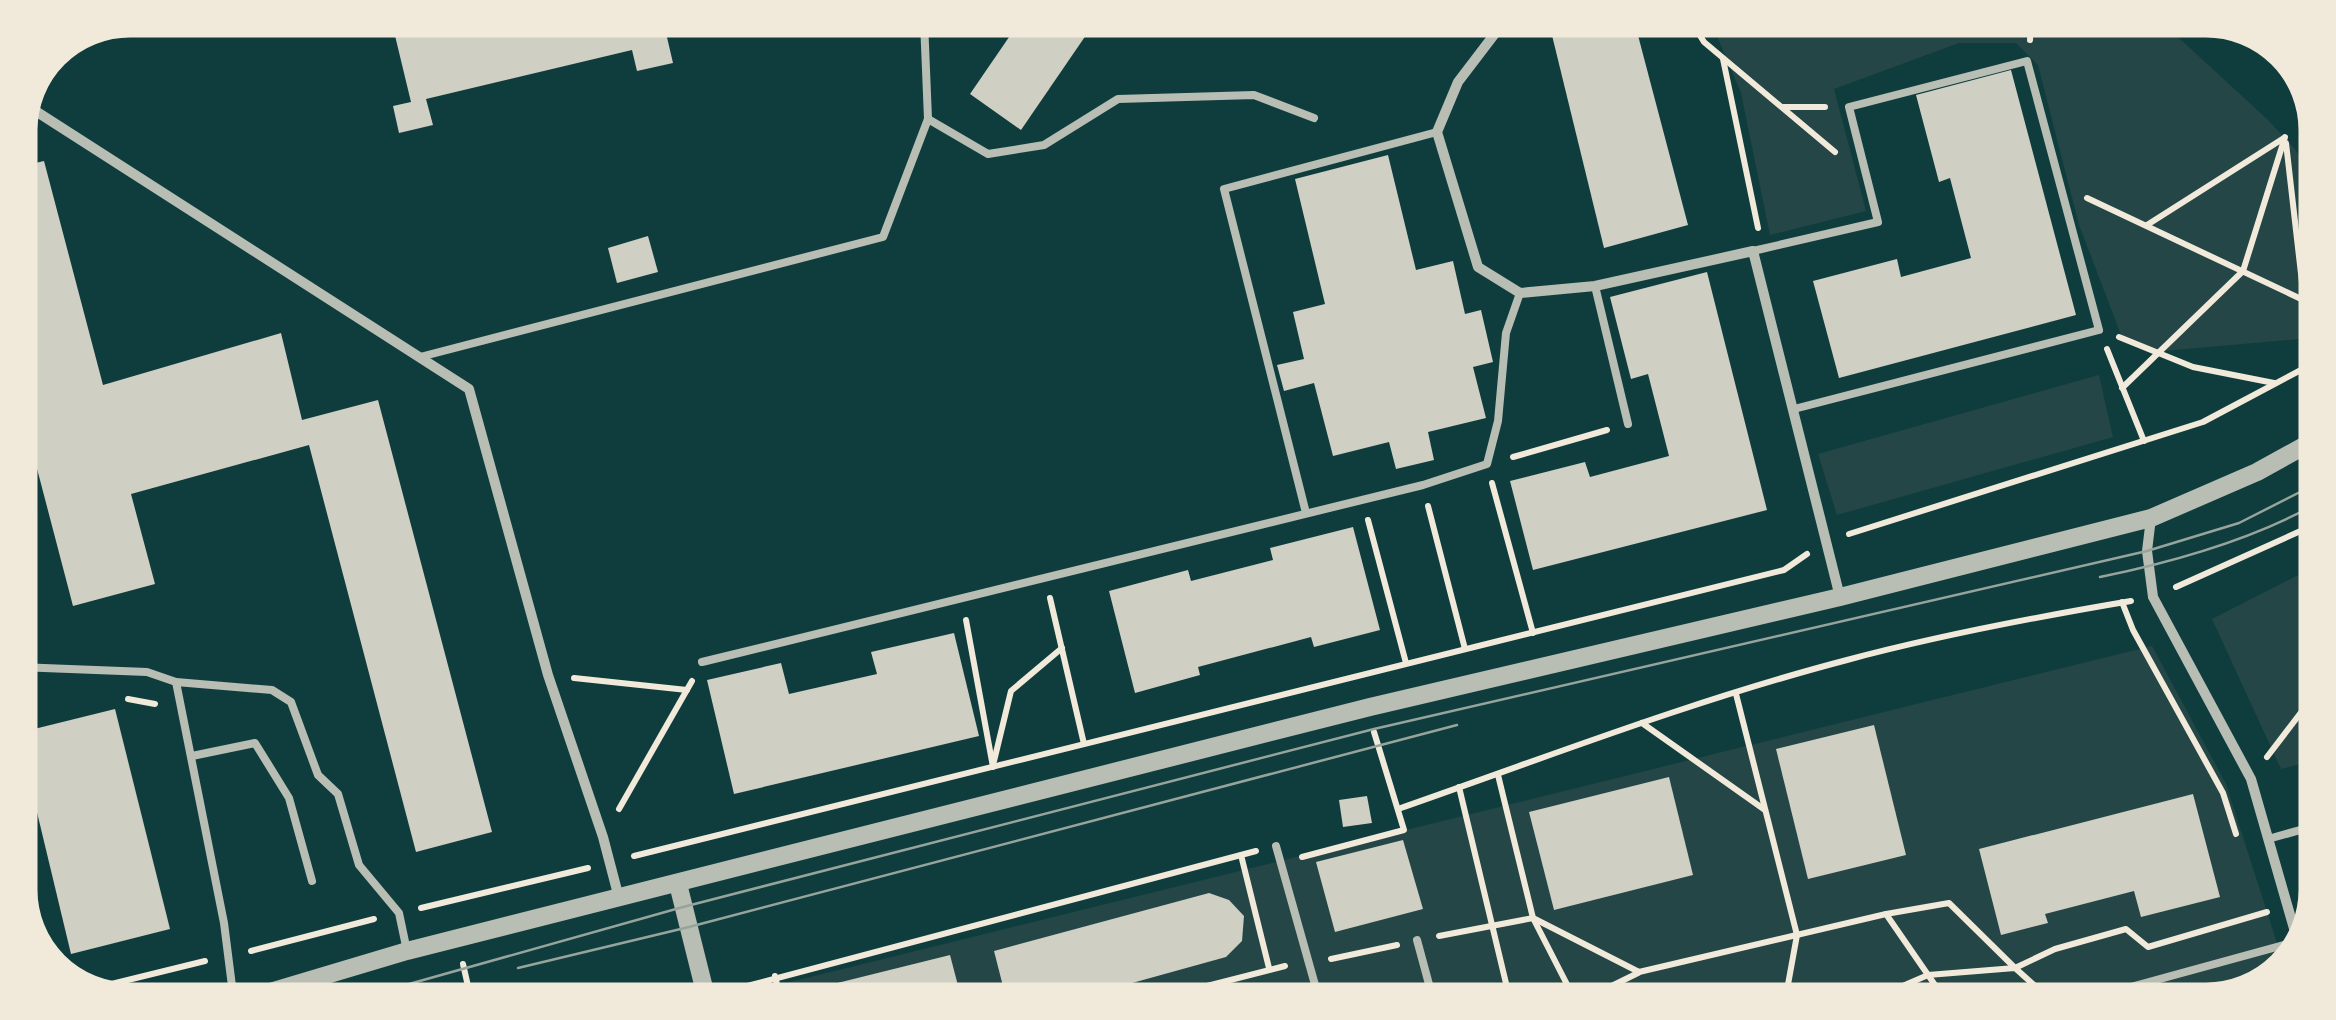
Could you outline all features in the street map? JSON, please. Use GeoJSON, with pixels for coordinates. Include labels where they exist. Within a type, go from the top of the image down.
{"type":"FeatureCollection","features":[{"type":"Feature","properties":{"kind":"street"},"geometry":{"type":"LineString","coordinates":[[1494,35],[1458,82],[1436,132],[1478,267],[1520,293],[1595,286],[1758,250],[1840,598]]}},
{"type":"Feature","properties":{"kind":"street"},"geometry":{"type":"LineString","coordinates":[[36,117],[469,389],[548,675],[620,898]]}},
{"type":"Feature","properties":{"kind":"street"},"geometry":{"type":"LineString","coordinates":[[292,985],[407,951],[1370,706],[1840,598],[2151,518],[2257,472],[2301,448]]}},
{"type":"Feature","properties":{"kind":"street"},"geometry":{"type":"LineString","coordinates":[[2151,518],[2147,567],[2153,597],[2250,779],[2295,924]]}},
{"type":"Feature","properties":{"kind":"street"},"geometry":{"type":"LineString","coordinates":[[678,884],[703,985]]}},
{"type":"Feature","properties":{"kind":"lane"},"geometry":{"type":"LineString","coordinates":[[420,358],[883,237],[928,118],[925,35]]}},
{"type":"Feature","properties":{"kind":"lane"},"geometry":{"type":"LineString","coordinates":[[1758,250],[1878,222],[1849,107],[2027,62],[2099,330],[1794,409]]}},
{"type":"Feature","properties":{"kind":"lane"},"geometry":{"type":"LineString","coordinates":[[928,118],[988,154],[1044,145],[1118,99],[1254,95],[1314,118]]}},
{"type":"Feature","properties":{"kind":"lane"},"geometry":{"type":"LineString","coordinates":[[1306,513],[1224,190],[1436,132]]}},
{"type":"Feature","properties":{"kind":"lane"},"geometry":{"type":"LineString","coordinates":[[1595,286],[1628,424]]}},
{"type":"Feature","properties":{"kind":"lane"},"geometry":{"type":"LineString","coordinates":[[702,662],[1423,485],[1487,464],[1498,421],[1506,333],[1520,293]]}},
{"type":"Feature","properties":{"kind":"lane"},"geometry":{"type":"LineString","coordinates":[[35,668],[148,672],[176,682],[272,690],[291,702],[318,776],[338,794],[359,865],[399,913],[407,951]]}},
{"type":"Feature","properties":{"kind":"lane"},"geometry":{"type":"LineString","coordinates":[[176,682],[224,922],[232,985]]}},
{"type":"Feature","properties":{"kind":"lane"},"geometry":{"type":"LineString","coordinates":[[192,756],[255,744],[290,798],[312,881]]}},
{"type":"Feature","properties":{"kind":"lane"},"geometry":{"type":"LineString","coordinates":[[2268,840],[2301,830]]}},
{"type":"Feature","properties":{"kind":"lane"},"geometry":{"type":"LineString","coordinates":[[1276,846],[1315,985]]}},
{"type":"Feature","properties":{"kind":"lane"},"geometry":{"type":"LineString","coordinates":[[1418,940],[1429,985]]}},
{"type":"Feature","properties":{"kind":"lane"},"geometry":{"type":"LineString","coordinates":[[2142,985],[2282,947]]}},
{"type":"Feature","properties":{"kind":"path"},"geometry":{"type":"LineString","coordinates":[[1700,35],[1867,178]]}},
{"type":"Feature","properties":{"kind":"path"},"geometry":{"type":"LineString","coordinates":[[1723,58],[1758,250]]}},
{"type":"Feature","properties":{"kind":"path"},"geometry":{"type":"LineString","coordinates":[[1782,107],[1849,107]]}},
{"type":"Feature","properties":{"kind":"path"},"geometry":{"type":"LineString","coordinates":[[2146,225],[2285,137]]}},
{"type":"Feature","properties":{"kind":"path"},"geometry":{"type":"LineString","coordinates":[[2122,388],[2243,272],[2285,137]]}},
{"type":"Feature","properties":{"kind":"path"},"geometry":{"type":"LineString","coordinates":[[2285,137],[2301,274]]}},
{"type":"Feature","properties":{"kind":"path"},"geometry":{"type":"LineString","coordinates":[[2059,184],[2301,299]]}},
{"type":"Feature","properties":{"kind":"path"},"geometry":{"type":"LineString","coordinates":[[2099,330],[2194,367],[2276,383]]}},
{"type":"Feature","properties":{"kind":"path"},"geometry":{"type":"LineString","coordinates":[[2099,330],[2144,441]]}},
{"type":"Feature","properties":{"kind":"path"},"geometry":{"type":"LineString","coordinates":[[610,862],[1784,570],[1826,541],[2203,422],[2301,370]]}},
{"type":"Feature","properties":{"kind":"path"},"geometry":{"type":"LineString","coordinates":[[1532,633],[1487,464],[1628,424]]}},
{"type":"Feature","properties":{"kind":"path"},"geometry":{"type":"LineString","coordinates":[[1423,485],[1465,649]]}},
{"type":"Feature","properties":{"kind":"path"},"geometry":{"type":"LineString","coordinates":[[1362,500],[1406,663]]}},
{"type":"Feature","properties":{"kind":"path"},"geometry":{"type":"LineString","coordinates":[[1398,809],[1642,723],[1846,660],[2056,612],[2153,597],[2301,531]]}},
{"type":"Feature","properties":{"kind":"path"},"geometry":{"type":"LineString","coordinates":[[1045,578],[1084,744]]}},
{"type":"Feature","properties":{"kind":"path"},"geometry":{"type":"LineString","coordinates":[[962,598],[992,766]]}},
{"type":"Feature","properties":{"kind":"path"},"geometry":{"type":"LineString","coordinates":[[2122,602],[2133,630],[2223,793],[2240,844]]}},
{"type":"Feature","properties":{"kind":"path"},"geometry":{"type":"LineString","coordinates":[[992,766],[1011,691],[1062,648]]}},
{"type":"Feature","properties":{"kind":"path"},"geometry":{"type":"LineString","coordinates":[[603,837],[702,662]]}},
{"type":"Feature","properties":{"kind":"path"},"geometry":{"type":"LineString","coordinates":[[548,675],[687,690]]}},
{"type":"Feature","properties":{"kind":"path"},"geometry":{"type":"LineString","coordinates":[[1736,694],[1797,935],[1788,985]]}},
{"type":"Feature","properties":{"kind":"path"},"geometry":{"type":"LineString","coordinates":[[126,698],[160,706]]}},
{"type":"Feature","properties":{"kind":"path"},"geometry":{"type":"LineString","coordinates":[[749,985],[1276,846],[1293,859],[1404,830],[1380,758],[1370,706]]}},
{"type":"Feature","properties":{"kind":"path"},"geometry":{"type":"LineString","coordinates":[[2250,779],[2301,712]]}},
{"type":"Feature","properties":{"kind":"path"},"geometry":{"type":"LineString","coordinates":[[1642,723],[1766,811]]}},
{"type":"Feature","properties":{"kind":"path"},"geometry":{"type":"LineString","coordinates":[[1498,775],[1534,918],[1571,985]]}},
{"type":"Feature","properties":{"kind":"path"},"geometry":{"type":"LineString","coordinates":[[1460,788],[1507,985]]}},
{"type":"Feature","properties":{"kind":"path"},"geometry":{"type":"LineString","coordinates":[[1241,855],[1269,968]]}},
{"type":"Feature","properties":{"kind":"path"},"geometry":{"type":"LineString","coordinates":[[2256,896],[2270,950]]}},
{"type":"Feature","properties":{"kind":"path"},"geometry":{"type":"LineString","coordinates":[[1611,985],[1639,972],[1886,914],[1949,904],[2034,985]]}},
{"type":"Feature","properties":{"kind":"path"},"geometry":{"type":"LineString","coordinates":[[1905,985],[1928,975],[2015,968],[2055,950],[2126,929],[2148,947],[2288,906]]}},
{"type":"Feature","properties":{"kind":"path"},"geometry":{"type":"LineString","coordinates":[[1886,914],[1935,985]]}},
{"type":"Feature","properties":{"kind":"path"},"geometry":{"type":"LineString","coordinates":[[1210,985],[1269,968],[1308,964],[1534,918],[1639,972]]}},
{"type":"Feature","properties":{"kind":"path"},"geometry":{"type":"LineString","coordinates":[[114,983],[214,959],[212,952]]}},
{"type":"Feature","properties":{"kind":"path"},"geometry":{"type":"LineString","coordinates":[[463,963],[468,985]]}},
{"type":"Feature","properties":{"kind":"path"},"geometry":{"type":"LineString","coordinates":[[776,976],[778,985]]}},
{"type":"Feature","properties":{"kind":"shaded area"},"geometry":{"type":"Polygon","coordinates":[[[1717,35],[2176,35],[2267,119],[2301,158],[2301,338],[2163,351],[2123,340],[2079,225],[2038,65],[2016,43],[1959,43],[1834,89],[1866,211],[1770,235],[1741,93],[1717,35]]]}},
{"type":"Feature","properties":{"kind":"shaded area"},"geometry":{"type":"Polygon","coordinates":[[[2099,375],[2113,437],[1837,515],[1818,454],[2099,375]]]}},
{"type":"Feature","properties":{"kind":"shaded area"},"geometry":{"type":"Polygon","coordinates":[[[2301,574],[2301,764],[2281,769],[2212,619],[2301,574]]]}},
{"type":"Feature","properties":{"kind":"shaded area"},"geometry":{"type":"Polygon","coordinates":[[[2152,646],[2226,784],[2279,950],[2248,975],[2206,985],[786,983],[2152,646]]]}},
{"type":"Feature","properties":{"kind":"building"},"geometry":{"type":"Polygon","coordinates":[[[395,35],[666,35],[673,63],[637,71],[632,50],[426,99],[433,125],[399,133],[393,106],[411,102],[395,35]]]}},
{"type":"Feature","properties":{"kind":"building"},"geometry":{"type":"Polygon","coordinates":[[[1010,35],[1086,35],[1021,130],[970,94],[1010,35]]]}},
{"type":"Feature","properties":{"kind":"building"},"geometry":{"type":"Polygon","coordinates":[[[1552,35],[1638,35],[1688,225],[1604,248],[1552,35]]]}},
{"type":"Feature","properties":{"kind":"building"},"geometry":{"type":"Polygon","coordinates":[[[2011,70],[2076,315],[1839,378],[1813,281],[1897,259],[1901,277],[1971,258],[1950,178],[1939,182],[1916,95],[2011,70]]]}},
{"type":"Feature","properties":{"kind":"building"},"geometry":{"type":"Polygon","coordinates":[[[1388,155],[1416,270],[1453,261],[1465,314],[1481,310],[1493,362],[1473,367],[1486,418],[1428,432],[1434,460],[1396,469],[1389,442],[1333,456],[1314,383],[1284,391],[1277,365],[1304,359],[1293,312],[1325,304],[1295,179],[1388,155]]]}},
{"type":"Feature","properties":{"kind":"building"},"geometry":{"type":"Polygon","coordinates":[[[44,161],[103,385],[281,333],[302,420],[378,400],[492,832],[416,852],[309,445],[131,494],[155,584],[73,606],[35,461],[35,163],[44,161]]]}},
{"type":"Feature","properties":{"kind":"building"},"geometry":{"type":"Polygon","coordinates":[[[648,236],[658,272],[617,283],[608,248],[648,236]]]}},
{"type":"Feature","properties":{"kind":"building"},"geometry":{"type":"Polygon","coordinates":[[[1707,272],[1767,510],[1533,570],[1510,481],[1585,462],[1590,477],[1669,456],[1648,374],[1631,379],[1610,297],[1707,272]]]}},
{"type":"Feature","properties":{"kind":"building"},"geometry":{"type":"Polygon","coordinates":[[[1353,527],[1380,630],[1314,647],[1311,637],[1198,667],[1200,675],[1135,693],[1109,591],[1188,570],[1191,581],[1273,560],[1270,548],[1353,527]]]}},
{"type":"Feature","properties":{"kind":"building"},"geometry":{"type":"Polygon","coordinates":[[[954,633],[979,736],[734,794],[707,680],[781,663],[789,694],[877,674],[871,652],[954,633]]]}},
{"type":"Feature","properties":{"kind":"building"},"geometry":{"type":"Polygon","coordinates":[[[115,709],[170,929],[71,954],[35,804],[35,729],[115,709]]]}},
{"type":"Feature","properties":{"kind":"building"},"geometry":{"type":"Polygon","coordinates":[[[1874,725],[1906,855],[1808,879],[1776,749],[1874,725]]]}},
{"type":"Feature","properties":{"kind":"building"},"geometry":{"type":"Polygon","coordinates":[[[1669,777],[1693,875],[1554,910],[1529,812],[1669,777]]]}},
{"type":"Feature","properties":{"kind":"building"},"geometry":{"type":"Polygon","coordinates":[[[2193,794],[2220,897],[2141,917],[2134,891],[2045,914],[2048,923],[2001,935],[1979,849],[2193,794]]]}},
{"type":"Feature","properties":{"kind":"building"},"geometry":{"type":"Polygon","coordinates":[[[1367,796],[1372,823],[1343,827],[1339,800],[1367,796]]]}},
{"type":"Feature","properties":{"kind":"building"},"geometry":{"type":"Polygon","coordinates":[[[1403,840],[1423,909],[1335,932],[1316,862],[1403,840]]]}},
{"type":"Feature","properties":{"kind":"building"},"geometry":{"type":"Polygon","coordinates":[[[1209,893],[1229,900],[1244,916],[1242,941],[1226,957],[1125,985],[1003,985],[994,951],[1209,893]]]}},
{"type":"Feature","properties":{"kind":"building"},"geometry":{"type":"Polygon","coordinates":[[[950,955],[958,985],[829,985],[950,955]]]}},
{"type":"Feature","properties":{"kind":"tram line"},"geometry":{"type":"LineString","coordinates":[[406,985],[683,907],[1374,729],[2147,551],[2239,523],[2301,492]]}},
{"type":"Feature","properties":{"kind":"tram line"},"geometry":{"type":"LineString","coordinates":[[2100,577],[2210,549],[2301,512]]}},
{"type":"Feature","properties":{"kind":"tram line"},"geometry":{"type":"LineString","coordinates":[[518,968],[689,927],[1457,725]]}}]}
